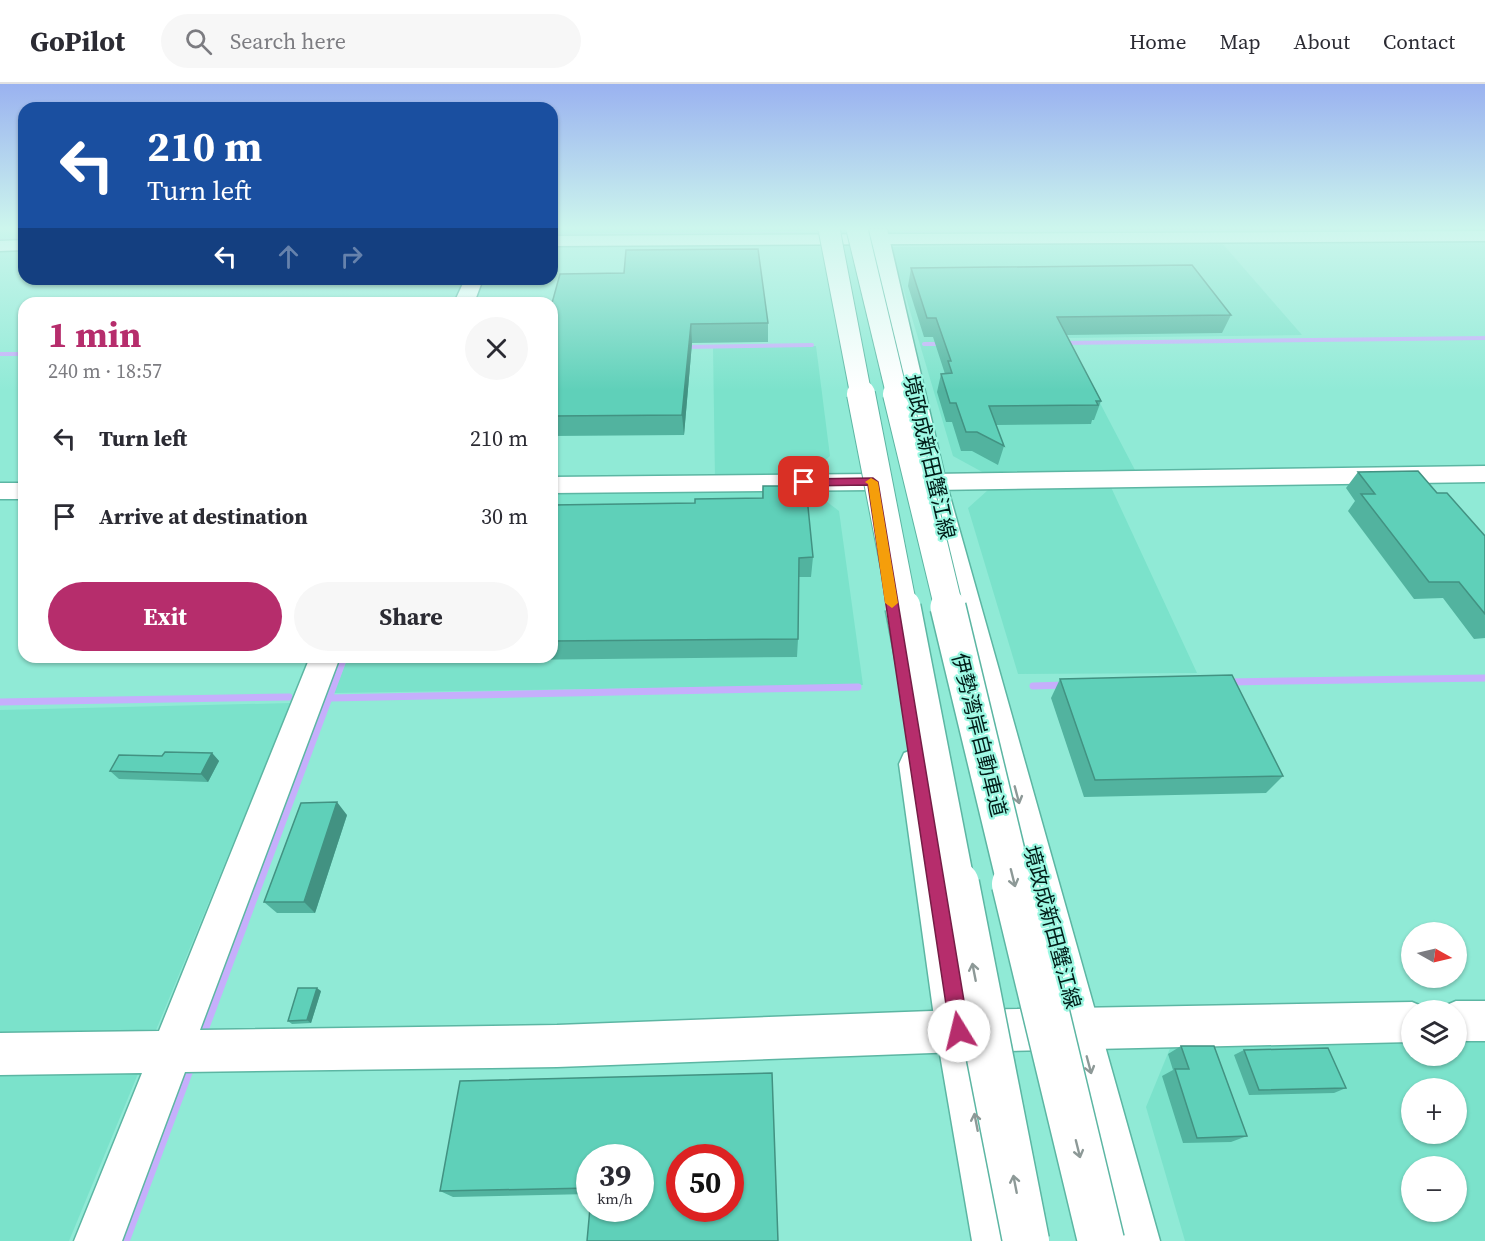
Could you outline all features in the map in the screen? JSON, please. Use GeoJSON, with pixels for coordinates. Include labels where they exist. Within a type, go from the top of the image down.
{"type":"FeatureCollection","features":[{"type":"Feature","properties":{"kind":"main road"},"geometry":{"type":"LineString","coordinates":[[854,283],[873,482],[959,1031],[998,1241]]}},
{"type":"Feature","properties":{"kind":"main road"},"geometry":{"type":"LineString","coordinates":[[858,283],[1026,1241]]}},
{"type":"Feature","properties":{"kind":"main road","name":"伊勢湾岸自動車道"},"geometry":{"type":"LineString","coordinates":[[862,283],[1101,1241]]}},
{"type":"Feature","properties":{"kind":"main road","name":"境政成新田蟹江線"},"geometry":{"type":"LineString","coordinates":[[866,283],[932,482],[1134,1241]]}},
{"type":"Feature","properties":{"kind":"street"},"geometry":{"type":"LineString","coordinates":[[932,482],[1485,474]]}},
{"type":"Feature","properties":{"kind":"street"},"geometry":{"type":"LineString","coordinates":[[558,485],[873,482]]}},
{"type":"Feature","properties":{"kind":"street"},"geometry":{"type":"LineString","coordinates":[[0,491],[18,491]]}},
{"type":"Feature","properties":{"kind":"street"},"geometry":{"type":"LineString","coordinates":[[98,1241],[193,1051],[323,663]]}},
{"type":"Feature","properties":{"kind":"street"},"geometry":{"type":"LineString","coordinates":[[1467,1021],[1485,1021]]}},
{"type":"Feature","properties":{"kind":"street"},"geometry":{"type":"LineString","coordinates":[[0,1054],[557,1046],[959,1031],[1401,1022]]}},
{"type":"Feature","properties":{"kind":"shaded area"},"geometry":{"type":"Polygon","coordinates":[[[902,283],[1257,283],[1302,335],[1066,338],[1136,472],[986,474],[953,456],[902,283]]]}},
{"type":"Feature","properties":{"kind":"shaded area"},"geometry":{"type":"Polygon","coordinates":[[[816,346],[830,456],[808,475],[715,480],[713,347],[816,346]]]}},
{"type":"Feature","properties":{"kind":"shaded area"},"geometry":{"type":"Polygon","coordinates":[[[1110,485],[1197,673],[1018,674],[968,508],[988,490],[987,486],[1110,485]]]}},
{"type":"Feature","properties":{"kind":"shaded area"},"geometry":{"type":"Polygon","coordinates":[[[810,489],[839,511],[863,685],[334,693],[346,663],[558,663],[558,490],[810,489]]]}},
{"type":"Feature","properties":{"kind":"shaded area"},"geometry":{"type":"Polygon","coordinates":[[[339,663],[346,663],[130,1241],[120,1241],[339,663]]]}},
{"type":"Feature","properties":{"kind":"shaded area"},"geometry":{"type":"Polygon","coordinates":[[[291,703],[69,1241],[0,1241],[0,710],[291,703]]]}},
{"type":"Feature","properties":{"kind":"shaded area"},"geometry":{"type":"Polygon","coordinates":[[[1485,1039],[1485,1241],[1185,1241],[1146,1107],[1171,1046],[1401,1041],[1401,1066],[1467,1066],[1467,1040],[1485,1039]]]}},
{"type":"Feature","properties":{"kind":"building"},"geometry":{"type":"Polygon","coordinates":[[[558,283],[763,283],[768,323],[691,324],[682,415],[558,416],[558,297],[554,297],[558,283]]]}},
{"type":"Feature","properties":{"kind":"building"},"geometry":{"type":"Polygon","coordinates":[[[916,283],[1206,283],[1231,315],[1057,317],[1101,401],[1096,401],[1098,405],[989,406],[1004,446],[977,432],[966,432],[956,403],[950,403],[941,374],[952,373],[948,361],[951,361],[936,318],[927,318],[916,283]]]}},
{"type":"Feature","properties":{"kind":"building"},"geometry":{"type":"Polygon","coordinates":[[[1418,471],[1437,493],[1447,493],[1485,536],[1485,614],[1459,582],[1429,582],[1361,494],[1375,494],[1358,472],[1418,471]]]}},
{"type":"Feature","properties":{"kind":"building"},"geometry":{"type":"Polygon","coordinates":[[[763,486],[789,486],[791,497],[807,497],[813,557],[799,558],[798,639],[558,641],[558,505],[695,503],[695,499],[763,498],[763,486]]]}},
{"type":"Feature","properties":{"kind":"building"},"geometry":{"type":"Polygon","coordinates":[[[1232,675],[1283,776],[1095,780],[1060,679],[1232,675]]]}},
{"type":"Feature","properties":{"kind":"building"},"geometry":{"type":"Polygon","coordinates":[[[165,752],[212,753],[201,774],[110,771],[119,755],[162,756],[165,752]]]}},
{"type":"Feature","properties":{"kind":"building"},"geometry":{"type":"Polygon","coordinates":[[[337,802],[304,902],[264,902],[301,803],[337,802]]]}},
{"type":"Feature","properties":{"kind":"building"},"geometry":{"type":"Polygon","coordinates":[[[298,988],[317,988],[307,1020],[288,1021],[298,988]]]}},
{"type":"Feature","properties":{"kind":"building"},"geometry":{"type":"Polygon","coordinates":[[[1181,1046],[1214,1046],[1247,1136],[1197,1138],[1175,1069],[1189,1069],[1181,1046]]]}},
{"type":"Feature","properties":{"kind":"building"},"geometry":{"type":"Polygon","coordinates":[[[1328,1048],[1346,1088],[1259,1090],[1244,1050],[1328,1048]]]}},
{"type":"Feature","properties":{"kind":"building"},"geometry":{"type":"Polygon","coordinates":[[[772,1073],[778,1241],[587,1241],[589,1222],[654,1222],[654,1144],[576,1144],[576,1188],[440,1191],[460,1081],[772,1073]]]}},
{"type":"Feature","properties":{"kind":"waterway"},"geometry":{"type":"LineString","coordinates":[[1063,343],[1485,338]]}},
{"type":"Feature","properties":{"kind":"waterway"},"geometry":{"type":"LineString","coordinates":[[924,344],[941,344]]}},
{"type":"Feature","properties":{"kind":"waterway"},"geometry":{"type":"LineString","coordinates":[[684,347],[812,345]]}},
{"type":"Feature","properties":{"kind":"waterway"},"geometry":{"type":"LineString","coordinates":[[0,354],[18,354]]}},
{"type":"Feature","properties":{"kind":"waterway"},"geometry":{"type":"LineString","coordinates":[[1229,682],[1485,678]]}},
{"type":"Feature","properties":{"kind":"waterway"},"geometry":{"type":"LineString","coordinates":[[1033,686],[1066,685]]}},
{"type":"Feature","properties":{"kind":"waterway"},"geometry":{"type":"LineString","coordinates":[[330,698],[858,687]]}},
{"type":"Feature","properties":{"kind":"waterway"},"geometry":{"type":"LineString","coordinates":[[0,702],[289,697]]}},
{"type":"Feature","properties":{"kind":"slow traffic"},"geometry":{"type":"LineString","coordinates":[[871,482],[873,482],[892,603]]}},
{"type":"Feature","properties":{"kind":"route"},"geometry":{"type":"LineString","coordinates":[[804,482],[873,482],[959,1031]]}}]}
